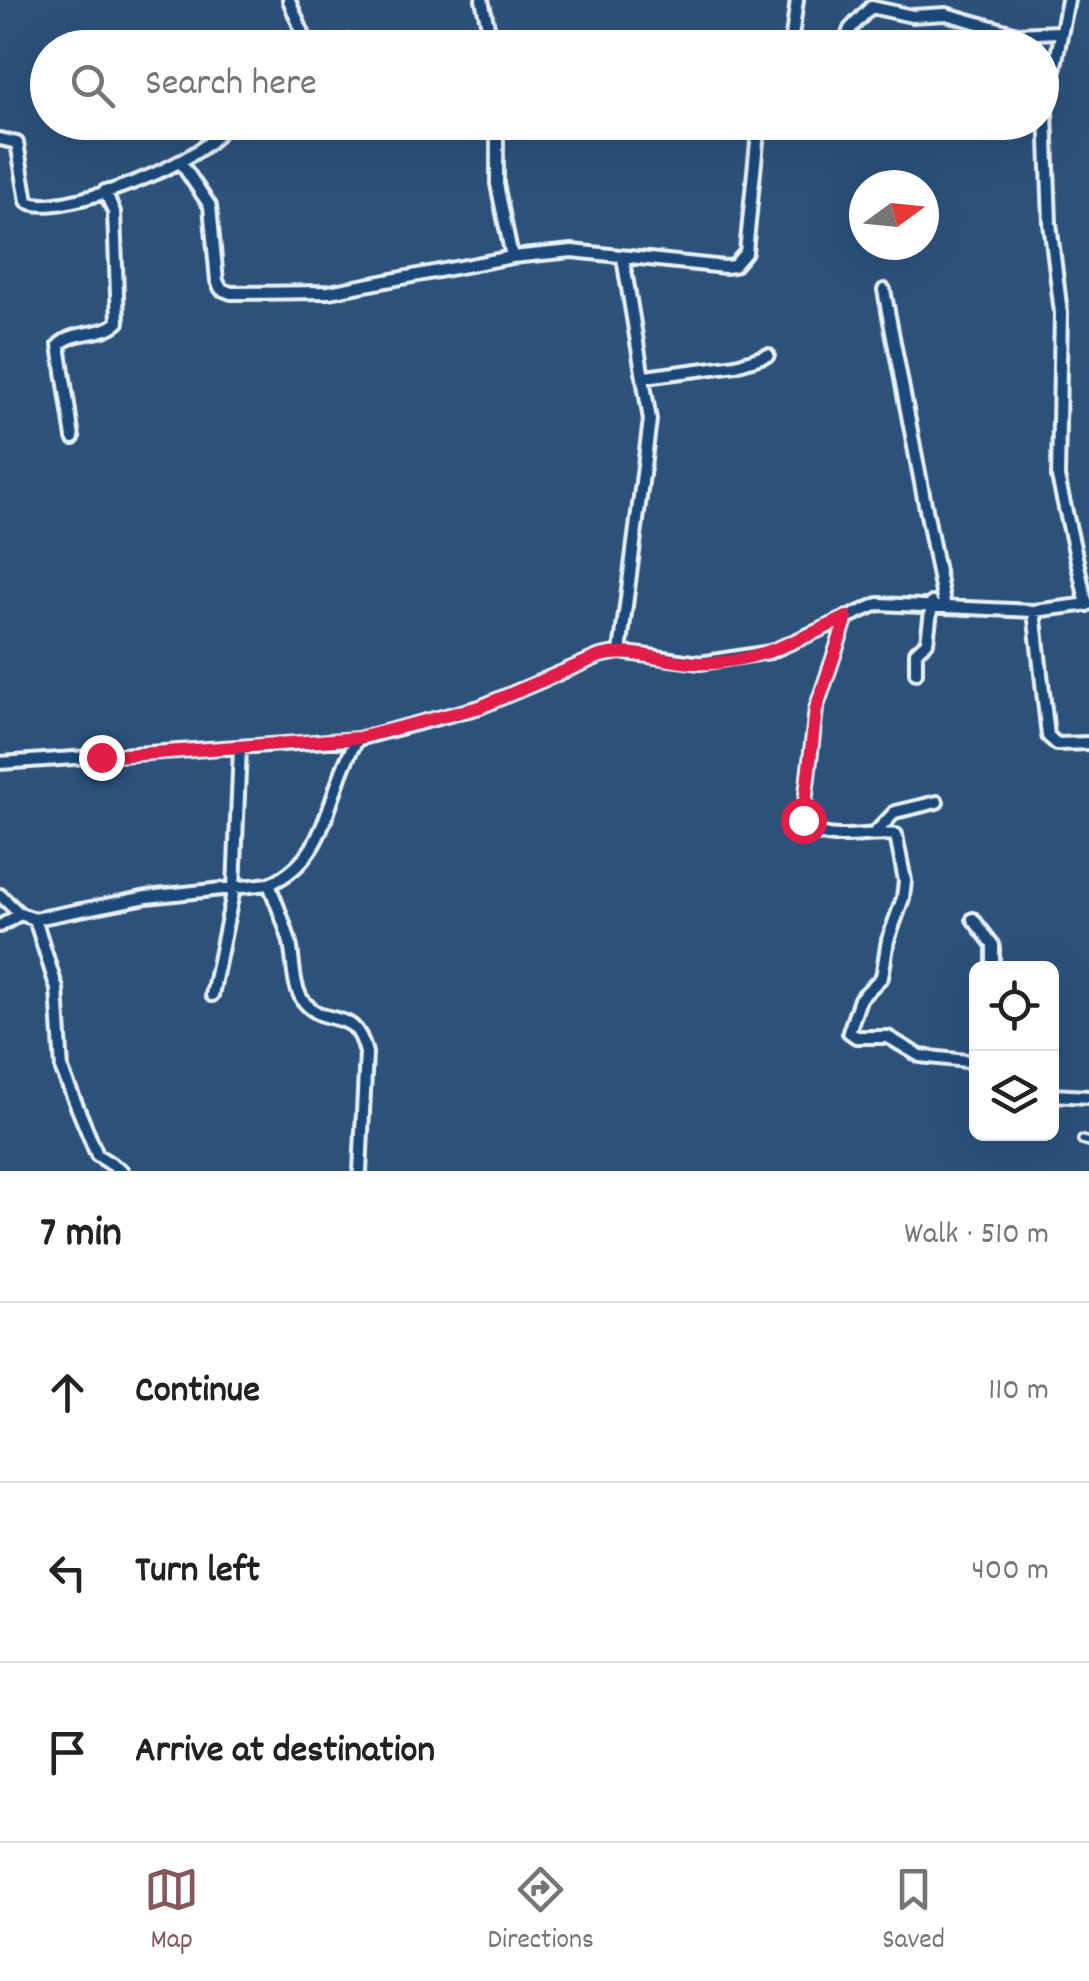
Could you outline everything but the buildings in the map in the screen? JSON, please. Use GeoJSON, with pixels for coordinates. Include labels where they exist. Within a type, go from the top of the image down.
{"type":"FeatureCollection","features":[{"type":"Feature","properties":{"kind":"street"},"geometry":{"type":"LineString","coordinates":[[290,0],[302,30]]}},
{"type":"Feature","properties":{"kind":"street"},"geometry":{"type":"LineString","coordinates":[[482,0],[488,30]]}},
{"type":"Feature","properties":{"kind":"street"},"geometry":{"type":"LineString","coordinates":[[791,30],[796,0]]}},
{"type":"Feature","properties":{"kind":"street"},"geometry":{"type":"LineString","coordinates":[[1059,30],[1068,0]]}},
{"type":"Feature","properties":{"kind":"street"},"geometry":{"type":"LineString","coordinates":[[850,30],[871,7],[912,16],[946,14],[1003,30]]}},
{"type":"Feature","properties":{"kind":"street"},"geometry":{"type":"LineString","coordinates":[[0,139],[18,143],[29,205],[105,191],[182,163],[217,140]]}},
{"type":"Feature","properties":{"kind":"street"},"geometry":{"type":"LineString","coordinates":[[498,140],[497,184],[512,257]]}},
{"type":"Feature","properties":{"kind":"street"},"geometry":{"type":"LineString","coordinates":[[182,163],[210,206],[221,290],[339,291],[512,257],[572,251],[725,267],[742,259],[757,140]]}},
{"type":"Feature","properties":{"kind":"street"},"geometry":{"type":"LineString","coordinates":[[0,763],[358,738],[480,707],[600,656],[620,652],[712,662],[770,652],[878,604],[938,603],[1034,611],[1088,605],[1058,477],[1060,313],[1050,223],[1047,140]]}},
{"type":"Feature","properties":{"kind":"street"},"geometry":{"type":"LineString","coordinates":[[73,438],[59,345],[66,338],[111,328],[118,322],[114,212],[105,191]]}},
{"type":"Feature","properties":{"kind":"street"},"geometry":{"type":"LineString","coordinates":[[620,652],[650,420],[623,258]]}},
{"type":"Feature","properties":{"kind":"street"},"geometry":{"type":"LineString","coordinates":[[884,290],[938,603],[927,642],[916,652],[916,673]]}},
{"type":"Feature","properties":{"kind":"street"},"geometry":{"type":"LineString","coordinates":[[645,377],[736,366],[768,355]]}},
{"type":"Feature","properties":{"kind":"street"},"geometry":{"type":"LineString","coordinates":[[1034,611],[1048,736],[1057,744],[1089,743]]}},
{"type":"Feature","properties":{"kind":"street"},"geometry":{"type":"LineString","coordinates":[[847,617],[816,709],[803,820],[808,828],[828,835],[891,834],[899,839],[905,889],[888,940],[882,977],[860,998],[848,1032],[856,1037],[888,1037],[920,1056],[969,1061]]}},
{"type":"Feature","properties":{"kind":"street"},"geometry":{"type":"LineString","coordinates":[[0,895],[20,914],[35,920],[147,897],[269,884],[280,879],[318,840],[358,738]]}},
{"type":"Feature","properties":{"kind":"street"},"geometry":{"type":"LineString","coordinates":[[212,995],[234,888],[240,748]]}},
{"type":"Feature","properties":{"kind":"street"},"geometry":{"type":"LineString","coordinates":[[874,834],[895,812],[936,802]]}},
{"type":"Feature","properties":{"kind":"street"},"geometry":{"type":"LineString","coordinates":[[269,884],[306,1005],[346,1019],[363,1038],[366,1053],[360,1171]]}},
{"type":"Feature","properties":{"kind":"street"},"geometry":{"type":"LineString","coordinates":[[0,926],[20,914]]}},
{"type":"Feature","properties":{"kind":"street"},"geometry":{"type":"LineString","coordinates":[[973,918],[992,945],[993,961]]}},
{"type":"Feature","properties":{"kind":"street"},"geometry":{"type":"LineString","coordinates":[[35,920],[57,989],[62,1070],[98,1155],[122,1171]]}},
{"type":"Feature","properties":{"kind":"street"},"geometry":{"type":"LineString","coordinates":[[1059,1095],[1089,1097]]}},
{"type":"Feature","properties":{"kind":"route"},"geometry":{"type":"LineString","coordinates":[[101,757],[358,738],[480,707],[600,656],[620,652],[691,663],[712,662],[782,648],[847,617],[816,709],[803,820]]}}]}
